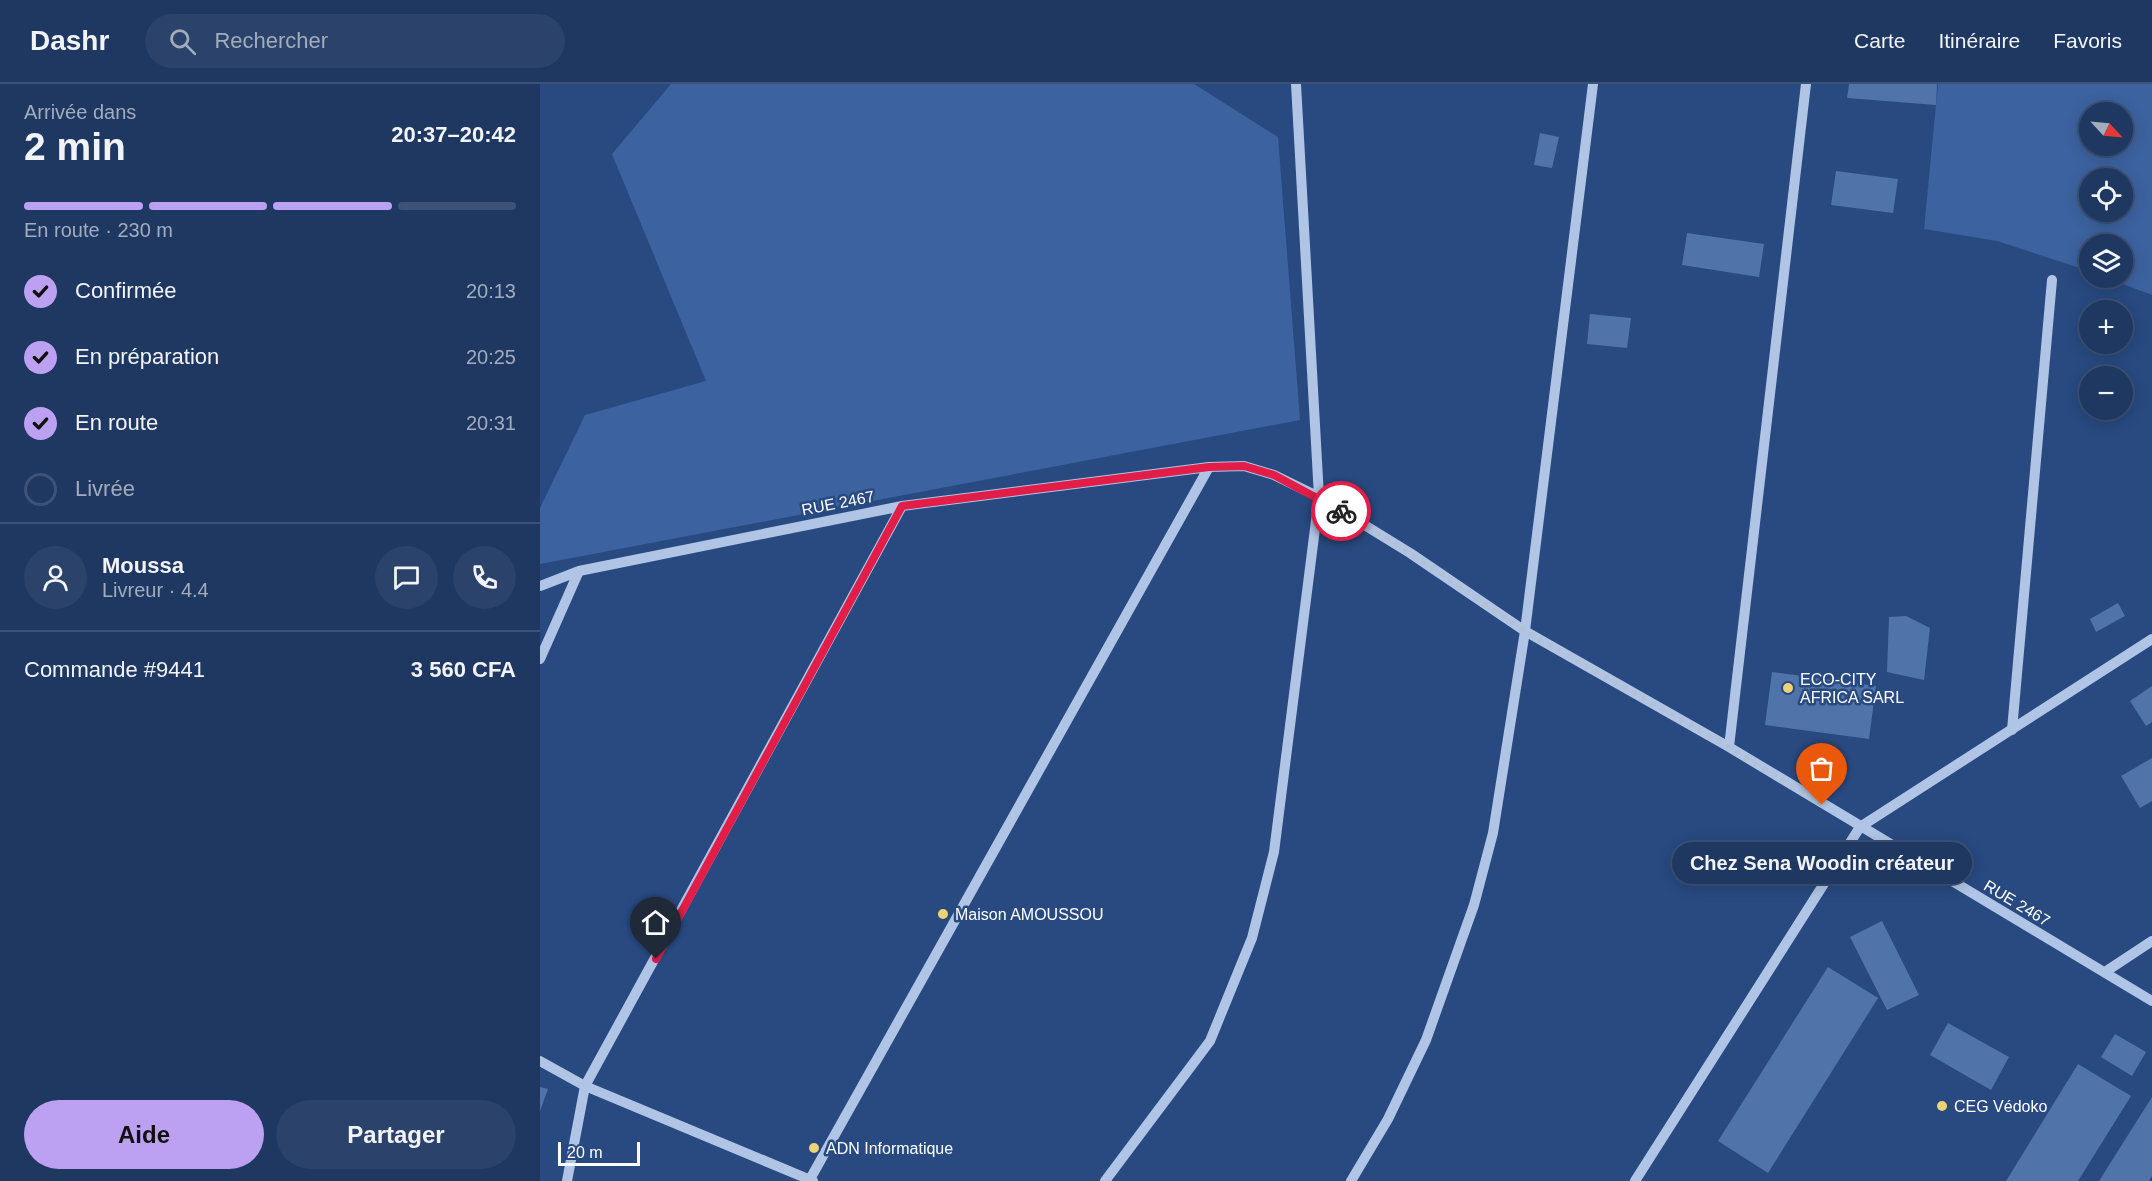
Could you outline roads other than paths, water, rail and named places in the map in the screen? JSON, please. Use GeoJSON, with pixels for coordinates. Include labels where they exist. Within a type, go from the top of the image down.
{"type":"FeatureCollection","features":[{"type":"Feature","properties":{"kind":"street"},"geometry":{"type":"LineString","coordinates":[[1105,1181],[1210,1041],[1252,938],[1274,852],[1319,497],[1296,84]]}},
{"type":"Feature","properties":{"kind":"street"},"geometry":{"type":"LineString","coordinates":[[1351,1181],[1388,1119],[1426,1040],[1474,906],[1493,833],[1525,631],[1593,84]]}},
{"type":"Feature","properties":{"kind":"street"},"geometry":{"type":"LineString","coordinates":[[1729,747],[1806,84]]}},
{"type":"Feature","properties":{"kind":"street"},"geometry":{"type":"LineString","coordinates":[[2012,730],[2052,280]]}},
{"type":"Feature","properties":{"kind":"street","name":"RUE 2467"},"geometry":{"type":"LineString","coordinates":[[540,586],[579,571],[902,506],[1209,467],[1244,466],[1274,475],[1319,497],[1410,553],[1525,631],[1729,747],[1860,828],[2152,1001]]}},
{"type":"Feature","properties":{"kind":"street"},"geometry":{"type":"LineString","coordinates":[[540,1061],[585,1086],[811,1180],[1209,467]]}},
{"type":"Feature","properties":{"kind":"street"},"geometry":{"type":"LineString","coordinates":[[567,1181],[585,1086],[902,506]]}},
{"type":"Feature","properties":{"kind":"street"},"geometry":{"type":"LineString","coordinates":[[540,659],[579,571]]}},
{"type":"Feature","properties":{"kind":"street"},"geometry":{"type":"LineString","coordinates":[[1635,1181],[1860,828],[2152,639]]}},
{"type":"Feature","properties":{"kind":"street"},"geometry":{"type":"LineString","coordinates":[[2105,972],[2152,941]]}},
{"type":"Feature","properties":{"kind":"place","name":"ECO-CITY AFRICA SARL"},"geometry":{"type":"Point","coordinates":[1788,688]}},
{"type":"Feature","properties":{"kind":"place","name":"Chez Sena Woodin créateur"},"geometry":{"type":"Point","coordinates":[1822,805]}},
{"type":"Feature","properties":{"kind":"place","name":"Maison AMOUSSOU"},"geometry":{"type":"Point","coordinates":[943,914]}},
{"type":"Feature","properties":{"kind":"place","name":"CEG Védoko"},"geometry":{"type":"Point","coordinates":[1942,1106]}},
{"type":"Feature","properties":{"kind":"place","name":"ADN Informatique"},"geometry":{"type":"Point","coordinates":[814,1148]}}]}
